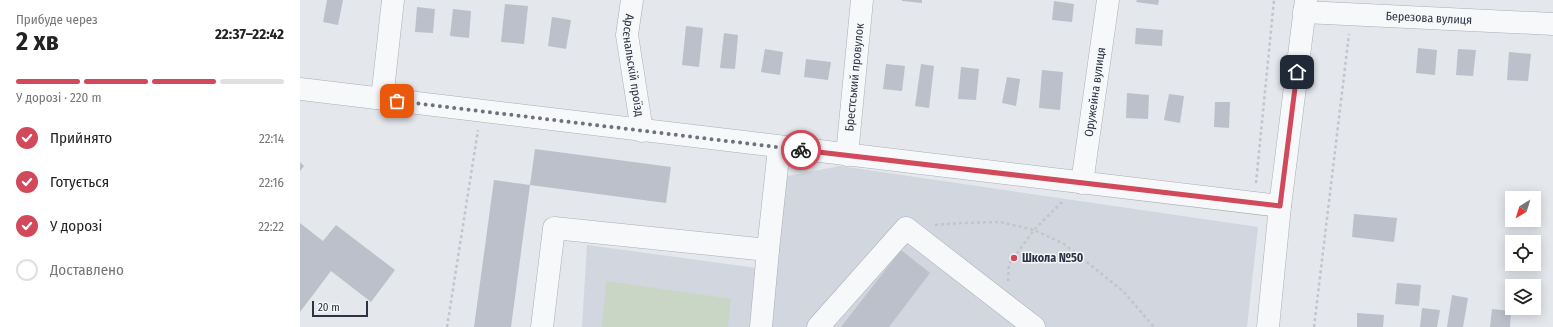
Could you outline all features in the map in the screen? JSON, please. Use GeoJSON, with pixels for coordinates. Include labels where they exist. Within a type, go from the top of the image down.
{"type":"FeatureCollection","features":[{"type":"Feature","properties":{"kind":"street"},"geometry":{"type":"LineString","coordinates":[[382,99],[393,0]]}},
{"type":"Feature","properties":{"kind":"street","name":"Арсєнальскій проїзд"},"geometry":{"type":"LineString","coordinates":[[632,0],[628,35],[642,131]]}},
{"type":"Feature","properties":{"kind":"street","name":"Брестський провулок"},"geometry":{"type":"LineString","coordinates":[[847,155],[862,0]]}},
{"type":"Feature","properties":{"kind":"street","name":"Оружейна вулиця"},"geometry":{"type":"LineString","coordinates":[[1082,183],[1108,0]]}},
{"type":"Feature","properties":{"kind":"street"},"geometry":{"type":"LineString","coordinates":[[1268,327],[1280,206],[1305,6]]}},
{"type":"Feature","properties":{"kind":"street","name":"Березова вулиця"},"geometry":{"type":"LineString","coordinates":[[1305,6],[1352,15],[1553,24]]}},
{"type":"Feature","properties":{"kind":"street"},"geometry":{"type":"LineString","coordinates":[[300,89],[779,148],[1280,206]]}},
{"type":"Feature","properties":{"kind":"street"},"geometry":{"type":"LineString","coordinates":[[761,327],[779,148]]}},
{"type":"Feature","properties":{"kind":"street"},"geometry":{"type":"LineString","coordinates":[[542,327],[554,228],[768,250]]}},
{"type":"Feature","properties":{"kind":"street"},"geometry":{"type":"LineString","coordinates":[[818,327],[906,228],[1034,327]]}},
{"type":"Feature","properties":{"kind":"path"},"geometry":{"type":"LineString","coordinates":[[1254,203],[1274,0]]}},
{"type":"Feature","properties":{"kind":"path"},"geometry":{"type":"LineString","coordinates":[[1314,327],[1352,15]]}},
{"type":"Feature","properties":{"kind":"path"},"geometry":{"type":"LineString","coordinates":[[447,327],[478,127]]}},
{"type":"Feature","properties":{"kind":"path"},"geometry":{"type":"LineString","coordinates":[[1005,305],[1009,264],[1034,230],[1082,183]]}},
{"type":"Feature","properties":{"kind":"path"},"geometry":{"type":"LineString","coordinates":[[906,228],[961,223],[1000,222],[1034,230],[1064,244],[1123,291],[1154,327]]}},
{"type":"Feature","properties":{"kind":"shaded area","name":"Школа №50"},"geometry":{"type":"Polygon","coordinates":[[[840,166],[1258,227],[1247,327],[582,327],[587,245],[772,270],[787,176],[840,166]]]}},
{"type":"Feature","properties":{"kind":"green space"},"geometry":{"type":"Polygon","coordinates":[[[606,281],[731,299],[728,327],[602,327],[606,281]]]}},
{"type":"Feature","properties":{"kind":"building"},"geometry":{"type":"Polygon","coordinates":[[[327,0],[343,0],[338,25],[323,22],[327,0]]]}},
{"type":"Feature","properties":{"kind":"building"},"geometry":{"type":"Polygon","coordinates":[[[922,0],[922,3],[902,1],[922,0]]]}},
{"type":"Feature","properties":{"kind":"building"},"geometry":{"type":"Polygon","coordinates":[[[1137,0],[1159,0],[1158,5],[1136,2],[1137,0]]]}},
{"type":"Feature","properties":{"kind":"building"},"geometry":{"type":"Polygon","coordinates":[[[1054,1],[1074,4],[1072,22],[1052,20],[1054,1]]]}},
{"type":"Feature","properties":{"kind":"building"},"geometry":{"type":"Polygon","coordinates":[[[505,4],[528,6],[524,44],[501,42],[505,4]]]}},
{"type":"Feature","properties":{"kind":"building"},"geometry":{"type":"Polygon","coordinates":[[[417,7],[435,9],[433,33],[415,32],[417,7]]]}},
{"type":"Feature","properties":{"kind":"building"},"geometry":{"type":"Polygon","coordinates":[[[453,9],[471,11],[469,38],[450,36],[453,9]]]}},
{"type":"Feature","properties":{"kind":"building"},"geometry":{"type":"Polygon","coordinates":[[[552,17],[571,20],[566,49],[548,46],[552,17]]]}},
{"type":"Feature","properties":{"kind":"building"},"geometry":{"type":"Polygon","coordinates":[[[686,26],[703,28],[699,67],[682,65],[686,26]]]}},
{"type":"Feature","properties":{"kind":"building"},"geometry":{"type":"Polygon","coordinates":[[[1136,28],[1163,30],[1162,46],[1135,44],[1136,28]]]}},
{"type":"Feature","properties":{"kind":"building"},"geometry":{"type":"Polygon","coordinates":[[[724,33],[738,35],[735,69],[720,68],[724,33]]]}},
{"type":"Feature","properties":{"kind":"building"},"geometry":{"type":"Polygon","coordinates":[[[1418,48],[1437,50],[1435,75],[1416,73],[1418,48]]]}},
{"type":"Feature","properties":{"kind":"building"},"geometry":{"type":"Polygon","coordinates":[[[765,49],[783,52],[780,75],[761,72],[765,49]]]}},
{"type":"Feature","properties":{"kind":"building"},"geometry":{"type":"Polygon","coordinates":[[[1458,49],[1476,50],[1473,76],[1456,75],[1458,49]]]}},
{"type":"Feature","properties":{"kind":"building"},"geometry":{"type":"Polygon","coordinates":[[[1509,52],[1531,54],[1528,81],[1507,80],[1509,52]]]}},
{"type":"Feature","properties":{"kind":"building"},"geometry":{"type":"Polygon","coordinates":[[[806,59],[831,62],[828,80],[804,77],[806,59]]]}},
{"type":"Feature","properties":{"kind":"building"},"geometry":{"type":"Polygon","coordinates":[[[886,64],[905,66],[902,91],[883,89],[886,64]]]}},
{"type":"Feature","properties":{"kind":"building"},"geometry":{"type":"Polygon","coordinates":[[[921,64],[934,66],[929,108],[915,106],[921,64]]]}},
{"type":"Feature","properties":{"kind":"building"},"geometry":{"type":"Polygon","coordinates":[[[961,67],[979,69],[976,100],[958,99],[961,67]]]}},
{"type":"Feature","properties":{"kind":"building"},"geometry":{"type":"Polygon","coordinates":[[[1042,70],[1063,72],[1060,110],[1039,108],[1042,70]]]}},
{"type":"Feature","properties":{"kind":"building"},"geometry":{"type":"Polygon","coordinates":[[[1007,77],[1020,79],[1016,106],[1002,103],[1007,77]]]}},
{"type":"Feature","properties":{"kind":"building"},"geometry":{"type":"Polygon","coordinates":[[[1127,93],[1149,95],[1148,119],[1126,118],[1127,93]]]}},
{"type":"Feature","properties":{"kind":"building"},"geometry":{"type":"Polygon","coordinates":[[[1169,94],[1184,96],[1180,123],[1164,120],[1169,94]]]}},
{"type":"Feature","properties":{"kind":"building"},"geometry":{"type":"Polygon","coordinates":[[[1215,102],[1230,102],[1229,128],[1214,127],[1215,102]]]}},
{"type":"Feature","properties":{"kind":"building"},"geometry":{"type":"Polygon","coordinates":[[[535,149],[671,167],[666,203],[530,185],[535,149]]]}},
{"type":"Feature","properties":{"kind":"building"},"geometry":{"type":"Polygon","coordinates":[[[300,162],[304,166],[300,171],[300,162]]]}},
{"type":"Feature","properties":{"kind":"building"},"geometry":{"type":"Polygon","coordinates":[[[494,180],[530,185],[511,327],[474,327],[494,180]]]}},
{"type":"Feature","properties":{"kind":"building"},"geometry":{"type":"Polygon","coordinates":[[[1354,214],[1397,218],[1394,242],[1352,237],[1354,214]]]}},
{"type":"Feature","properties":{"kind":"building"},"geometry":{"type":"Polygon","coordinates":[[[300,223],[323,241],[336,225],[395,270],[371,302],[331,271],[300,312],[300,223]]]}},
{"type":"Feature","properties":{"kind":"building"},"geometry":{"type":"Polygon","coordinates":[[[901,250],[930,273],[889,327],[841,327],[901,250]]]}},
{"type":"Feature","properties":{"kind":"building"},"geometry":{"type":"Polygon","coordinates":[[[1397,283],[1421,285],[1419,306],[1395,304],[1397,283]]]}},
{"type":"Feature","properties":{"kind":"building"},"geometry":{"type":"Polygon","coordinates":[[[1452,295],[1468,298],[1463,327],[1447,327],[1452,295]]]}},
{"type":"Feature","properties":{"kind":"building"},"geometry":{"type":"Polygon","coordinates":[[[1422,308],[1440,310],[1437,327],[1420,327],[1422,308]]]}},
{"type":"Feature","properties":{"kind":"building"},"geometry":{"type":"Polygon","coordinates":[[[1492,309],[1505,310],[1505,315],[1511,315],[1510,327],[1490,327],[1492,309]]]}},
{"type":"Feature","properties":{"kind":"building"},"geometry":{"type":"Polygon","coordinates":[[[1357,313],[1384,315],[1383,327],[1357,327],[1357,313]]]}},
{"type":"Feature","properties":{"kind":"way so far"},"geometry":{"type":"LineString","coordinates":[[397,101],[801,150]]}},
{"type":"Feature","properties":{"kind":"place","name":"Школа №50"},"geometry":{"type":"Point","coordinates":[1014,258]}},
{"type":"Feature","properties":{"kind":"route"},"geometry":{"type":"LineString","coordinates":[[801,150],[1280,206],[1297,72]]}}]}
